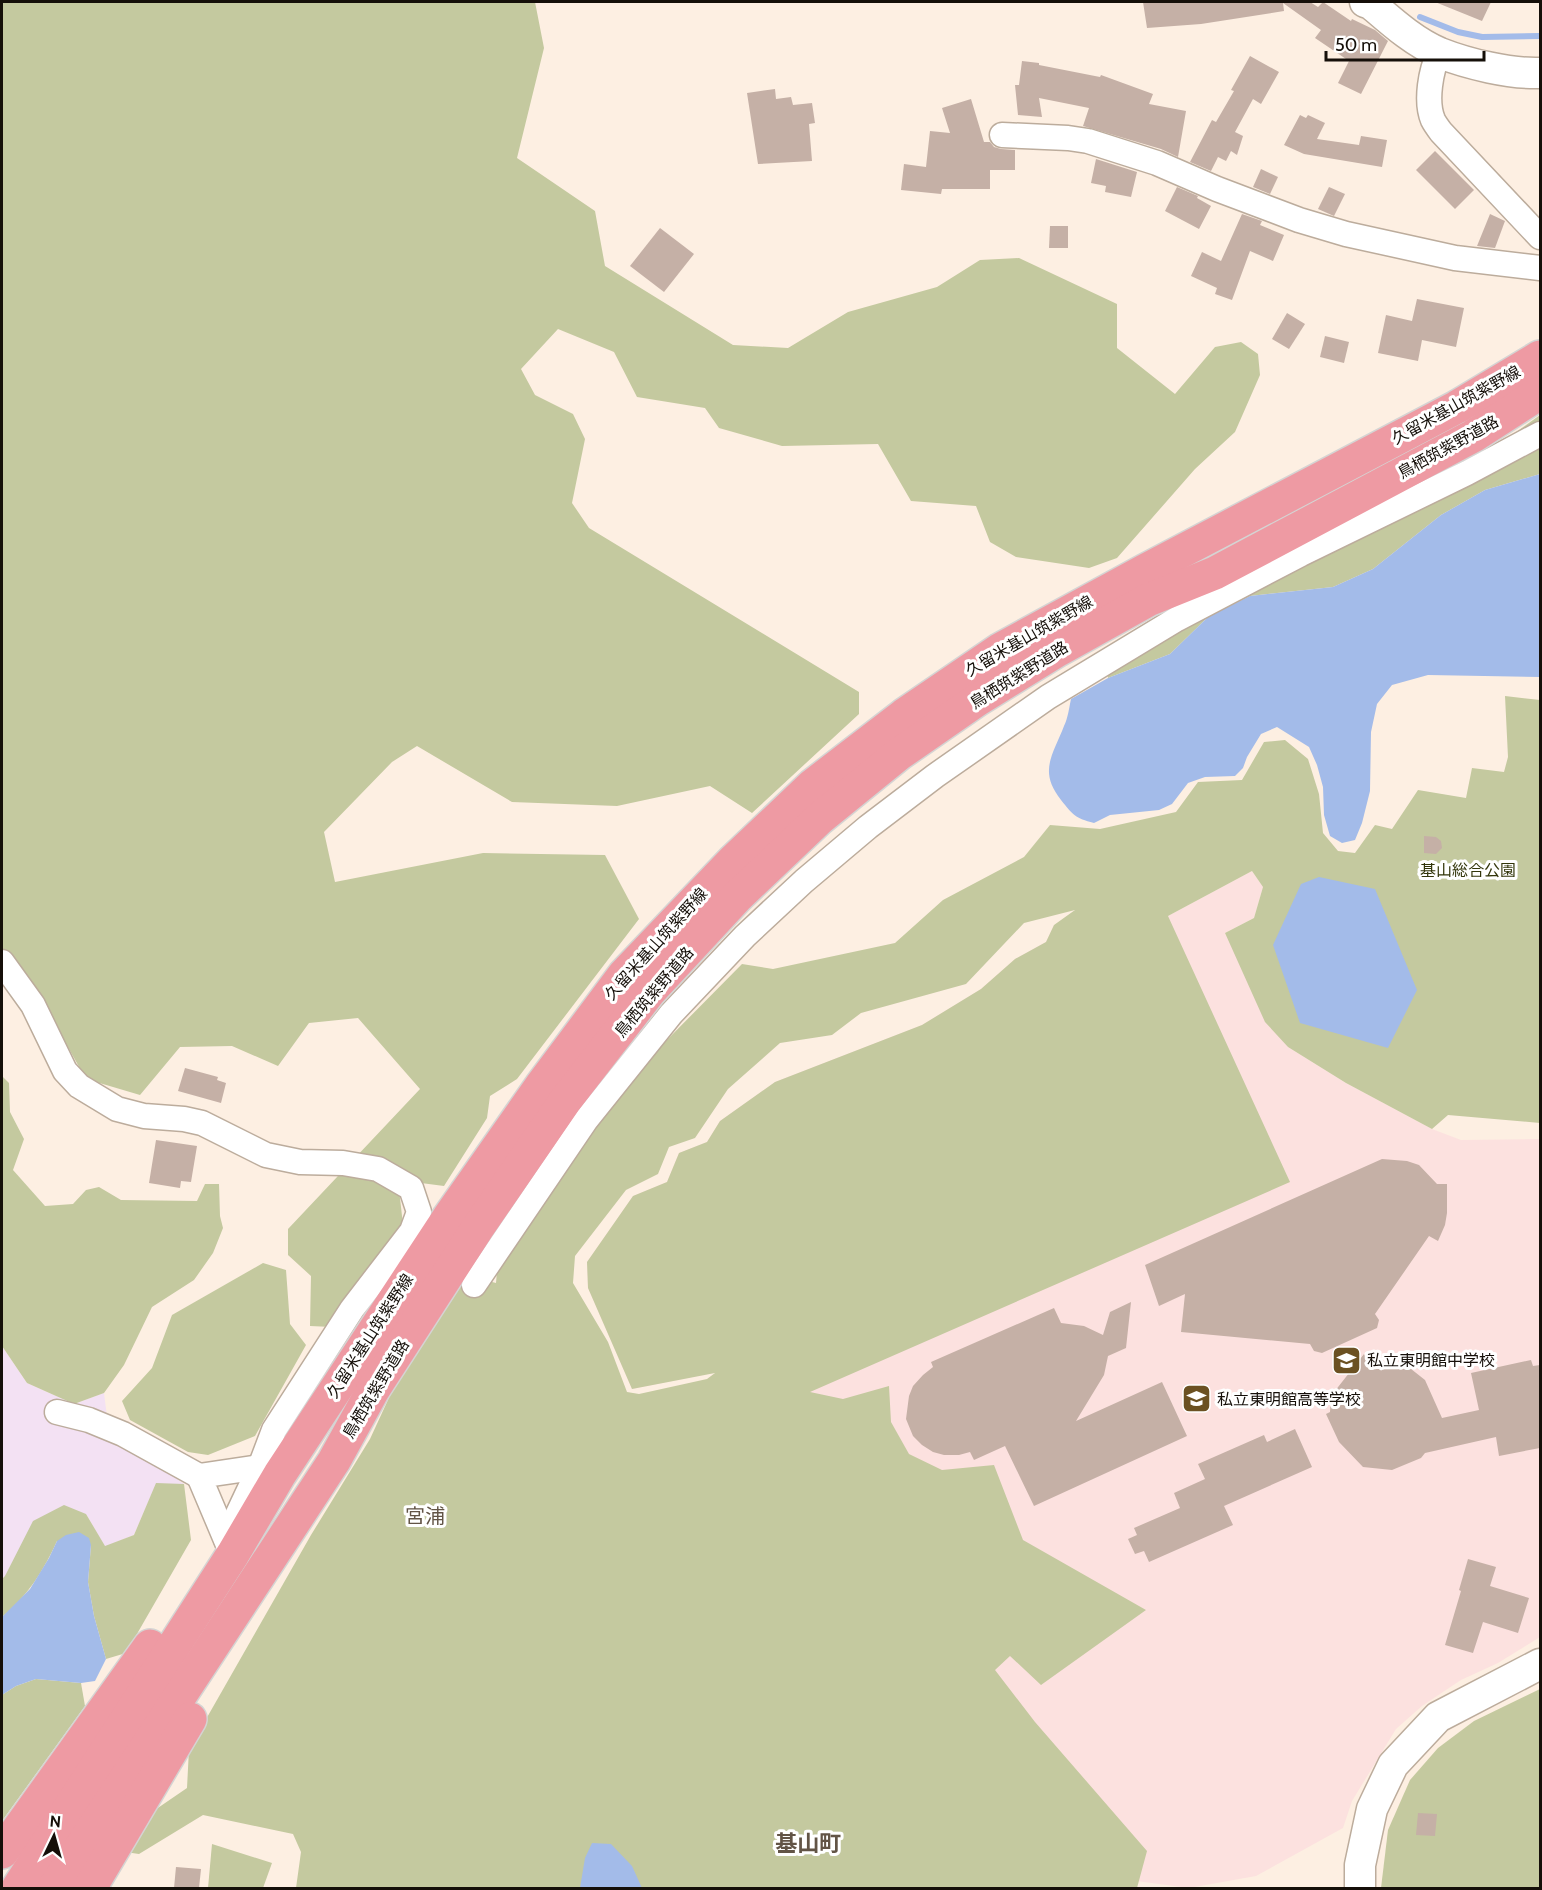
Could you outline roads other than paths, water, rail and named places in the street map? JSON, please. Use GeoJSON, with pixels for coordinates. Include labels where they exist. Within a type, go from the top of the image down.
{"type":"FeatureCollection","features":[{"type":"Feature","properties":{"kind":"main road","name":"久留米基山筑紫野線"},"geometry":{"type":"LineString","coordinates":[[229,1547],[270,1470],[541,1086],[624,975],[734,860],[813,785],[904,715],[1001,649],[1136,575],[1457,407],[1540,357]]}},
{"type":"Feature","properties":{"kind":"main road","name":"鳥栖筑紫野道路"},"geometry":{"type":"LineString","coordinates":[[54,1888],[334,1461],[373,1390],[477,1229],[565,1101],[650,991],[737,897],[819,819],[899,754],[977,700],[1058,650],[1148,600],[1215,573],[1473,435],[1540,393]]}},
{"type":"Feature","properties":{"kind":"main road"},"geometry":{"type":"LineString","coordinates":[[90,1888],[270,1581],[334,1461]]}},
{"type":"Feature","properties":{"kind":"main road"},"geometry":{"type":"LineString","coordinates":[[2,1852],[229,1547]]}},
{"type":"Feature","properties":{"kind":"main road"},"geometry":{"type":"LineString","coordinates":[[18,1888],[229,1547]]}},
{"type":"Feature","properties":{"kind":"street"},"geometry":{"type":"LineString","coordinates":[[1365,2],[1371,4],[1403,31],[1439,52],[1484,66],[1528,73],[1540,72]]}},
{"type":"Feature","properties":{"kind":"street"},"geometry":{"type":"LineString","coordinates":[[1439,52],[1432,68],[1430,92],[1432,118],[1441,132],[1540,237]]}},
{"type":"Feature","properties":{"kind":"street"},"geometry":{"type":"LineString","coordinates":[[1002,135],[1088,141],[1157,163],[1299,220],[1346,234],[1455,258],[1540,268]]}},
{"type":"Feature","properties":{"kind":"street"},"geometry":{"type":"LineString","coordinates":[[474,1285],[586,1120],[671,1014],[745,936],[804,881],[868,827],[935,776],[1048,697],[1177,619],[1540,434]]}},
{"type":"Feature","properties":{"kind":"street"},"geometry":{"type":"LineString","coordinates":[[2,962],[33,1005],[65,1071],[79,1086],[117,1108],[144,1116],[184,1119],[202,1123],[266,1155],[300,1162],[343,1163],[378,1169],[411,1188],[419,1212],[412,1231],[352,1309],[274,1431],[270,1470],[199,1476],[123,1434],[89,1420],[57,1412]]}},
{"type":"Feature","properties":{"kind":"street"},"geometry":{"type":"LineString","coordinates":[[199,1476],[229,1547]]}},
{"type":"Feature","properties":{"kind":"street"},"geometry":{"type":"LineString","coordinates":[[1360,1888],[1360,1865],[1372,1809],[1393,1765],[1438,1717],[1540,1664]]}},
{"type":"Feature","properties":{"kind":"water"},"geometry":{"type":"Polygon","coordinates":[[[1540,474],[1540,677],[1428,675],[1392,685],[1377,704],[1371,732],[1370,791],[1355,840],[1342,843],[1330,836],[1324,815],[1323,787],[1309,747],[1277,727],[1261,734],[1243,768],[1235,776],[1205,777],[1188,783],[1172,804],[1159,810],[1110,815],[1094,823],[1075,815],[1054,790],[1050,780],[1050,763],[1071,699],[1108,678],[1170,654],[1209,616],[1250,596],[1333,587],[1373,569],[1441,515],[1485,490],[1540,474]]]}},
{"type":"Feature","properties":{"kind":"water"},"geometry":{"type":"Polygon","coordinates":[[[1319,877],[1375,889],[1417,990],[1388,1048],[1300,1023],[1273,945],[1301,884],[1319,877]]]}},
{"type":"Feature","properties":{"kind":"water"},"geometry":{"type":"Polygon","coordinates":[[[79,1532],[89,1538],[91,1545],[88,1582],[94,1616],[106,1659],[95,1681],[81,1683],[36,1679],[16,1686],[2,1695],[2,1617],[30,1589],[57,1541],[66,1535],[79,1532]]]}},
{"type":"Feature","properties":{"kind":"water"},"geometry":{"type":"Polygon","coordinates":[[[592,1843],[611,1844],[632,1866],[642,1888],[580,1888],[585,1858],[592,1843]]]}},
{"type":"Feature","properties":{"kind":"waterway"},"geometry":{"type":"LineString","coordinates":[[1420,17],[1458,32],[1482,37],[1540,36]]}},
{"type":"Feature","properties":{"kind":"place","name":"私立東明館中学校"},"geometry":{"type":"Point","coordinates":[1346,1360]}},
{"type":"Feature","properties":{"kind":"place","name":"私立東明館高等学校"},"geometry":{"type":"Point","coordinates":[1196,1399]}},
{"type":"Feature","properties":{"kind":"district","name":"宮浦"},"geometry":{"type":"Point","coordinates":[425,1516]}},
{"type":"Feature","properties":{"kind":"district","name":"基山町"},"geometry":{"type":"Point","coordinates":[808,1843]}},
{"type":"Feature","properties":{"kind":"park label","name":"基山総合公園"},"geometry":{"type":"Point","coordinates":[1468,870]}}]}
